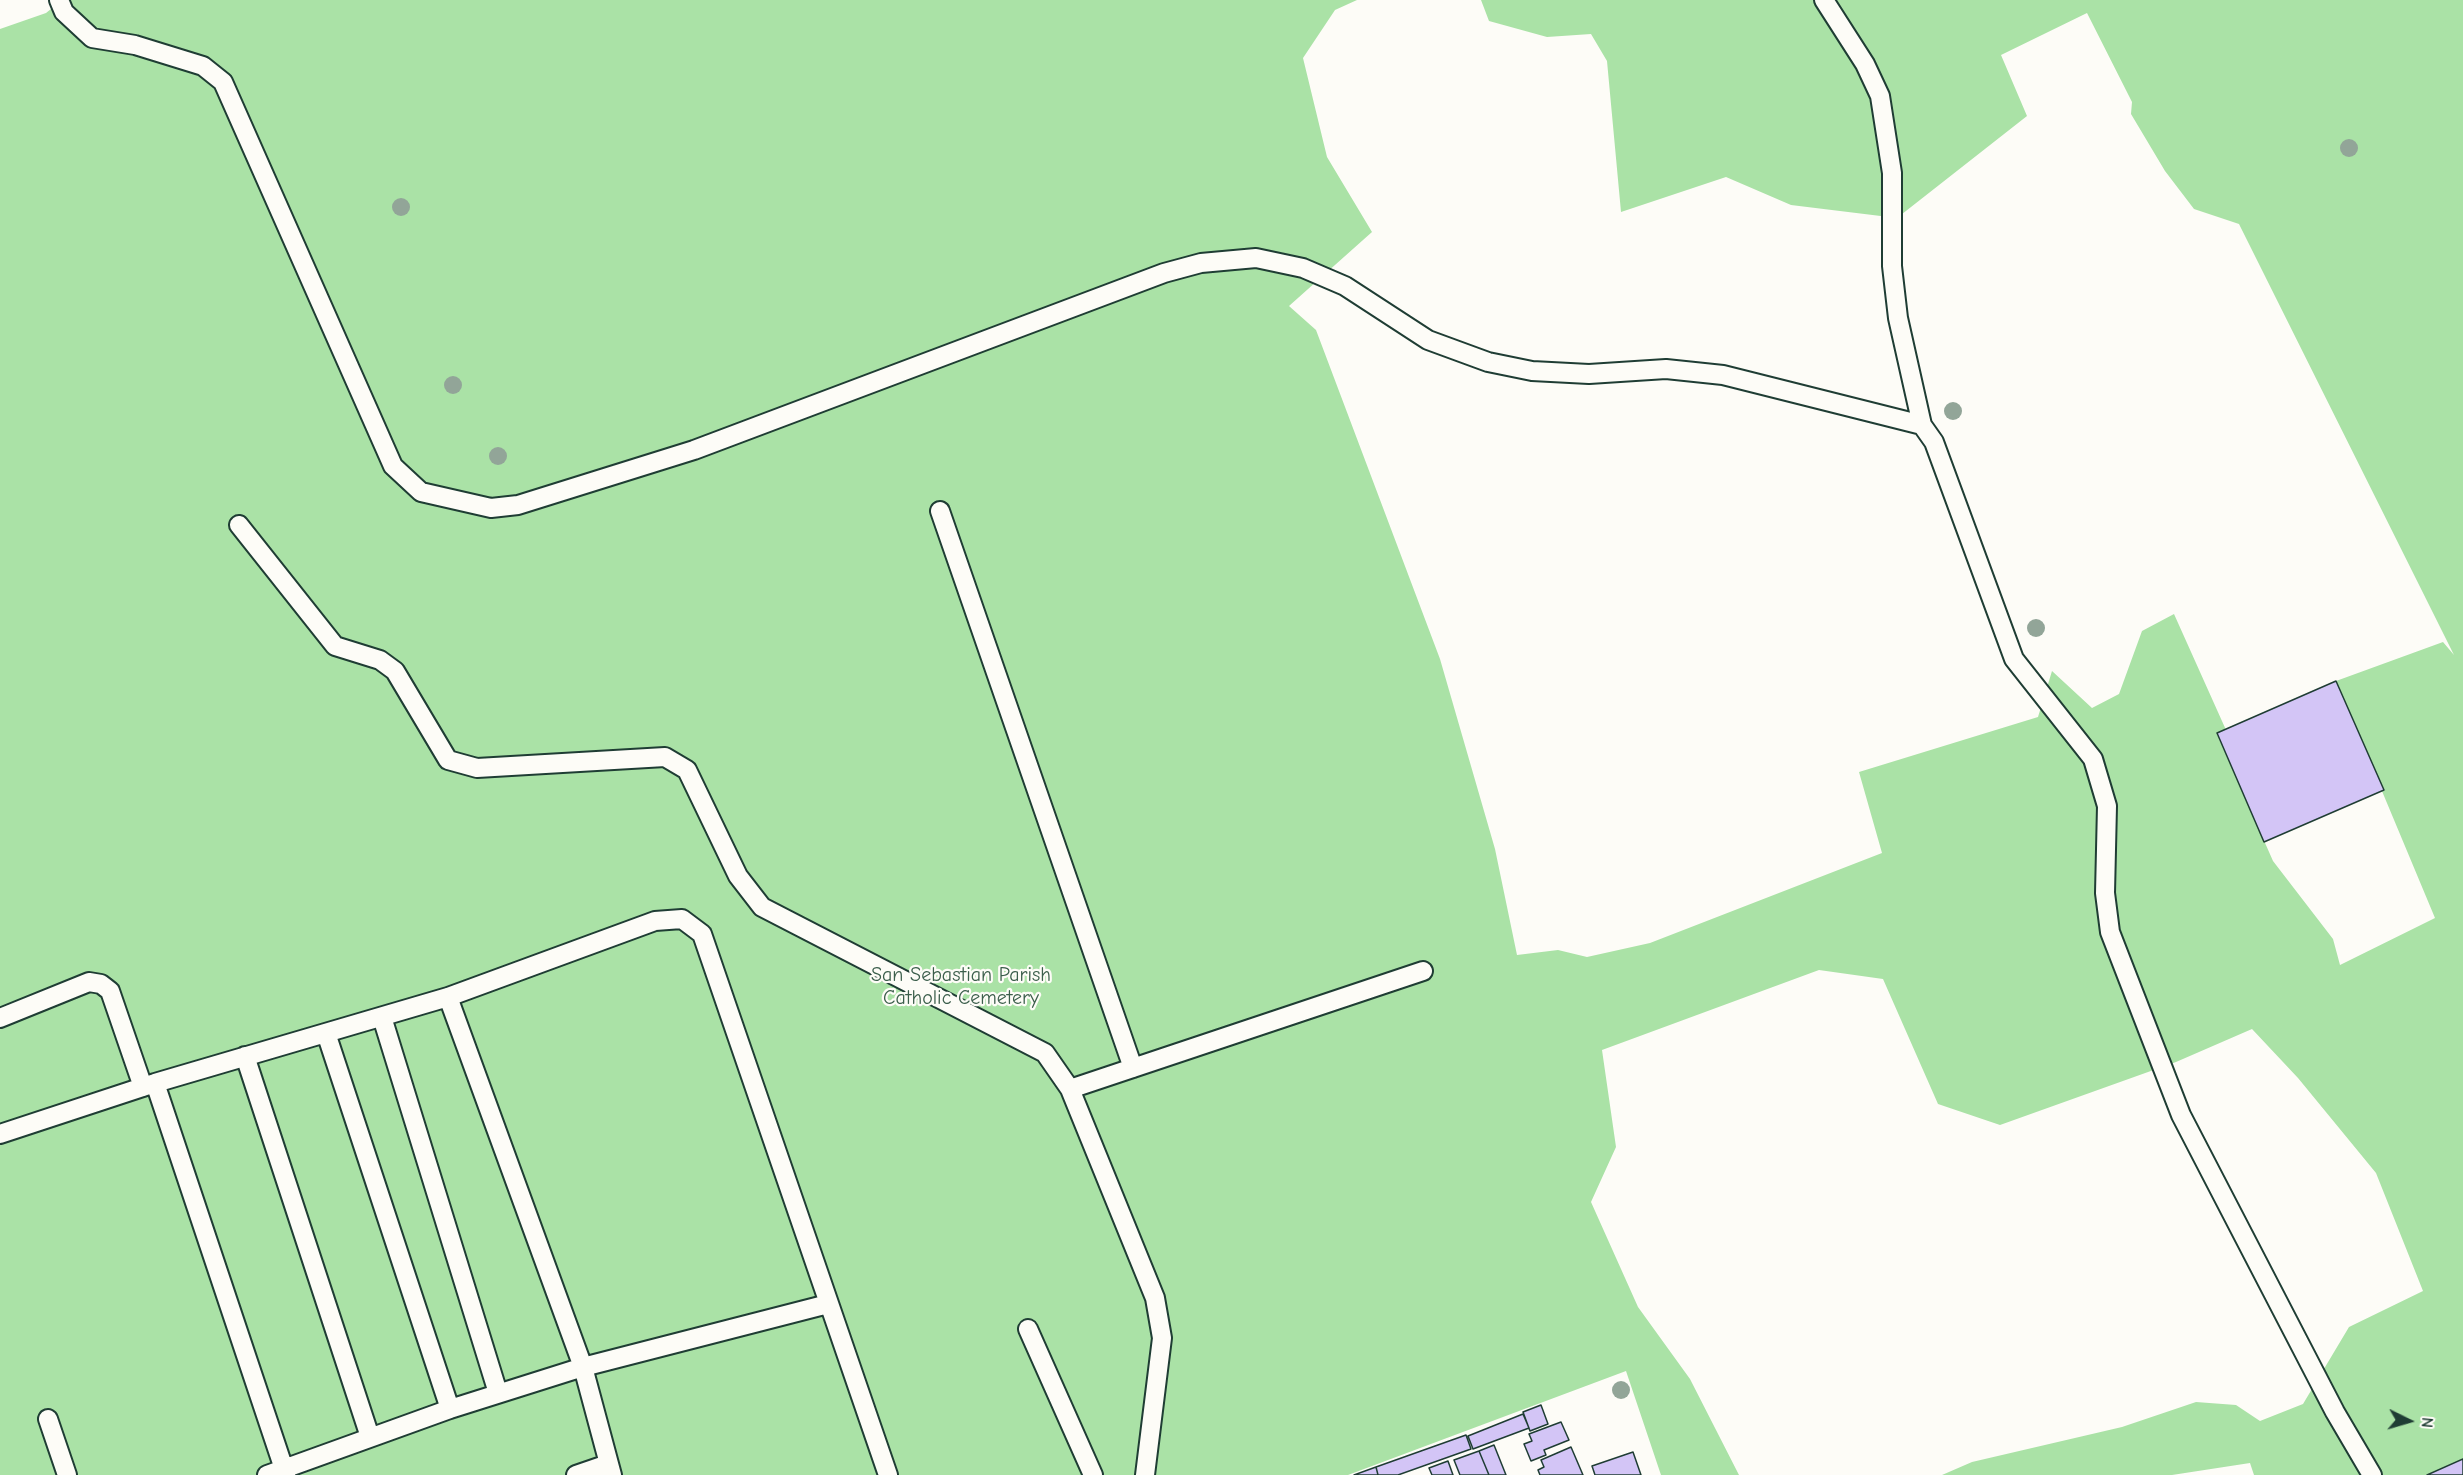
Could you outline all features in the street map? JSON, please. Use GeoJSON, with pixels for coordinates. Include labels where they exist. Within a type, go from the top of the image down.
{"type":"FeatureCollection","features":[{"type":"Feature","properties":{"kind":"lane"},"geometry":{"type":"LineString","coordinates":[[59,0],[64,12],[93,38],[135,45],[203,66],[223,82],[393,466],[421,492],[490,508],[518,505],[694,450],[1164,273],[1201,263],[1256,258],[1304,268],[1345,286],[1428,340],[1488,362],[1532,371],[1589,374],[1666,369],[1723,375],[1922,424]]}},
{"type":"Feature","properties":{"kind":"lane"},"geometry":{"type":"LineString","coordinates":[[1824,0],[1865,64],[1880,96],[1892,173],[1893,266],[1898,318],[1922,424],[1934,442],[2014,659],[2093,759],[2107,806],[2105,893],[2110,932],[2181,1115],[2335,1412],[2372,1475]]}},
{"type":"Feature","properties":{"kind":"lane"},"geometry":{"type":"LineString","coordinates":[[940,511],[1133,1068]]}},
{"type":"Feature","properties":{"kind":"lane"},"geometry":{"type":"LineString","coordinates":[[238,525],[335,645],[380,660],[395,671],[448,760],[477,768],[665,757],[687,770],[738,876],[762,907],[1045,1053],[1070,1089],[1155,1298],[1162,1338],[1145,1475]]}},
{"type":"Feature","properties":{"kind":"lane"},"geometry":{"type":"LineString","coordinates":[[0,1134],[149,1085],[448,997],[655,921],[682,919],[702,934],[888,1475]]}},
{"type":"Feature","properties":{"kind":"lane"},"geometry":{"type":"LineString","coordinates":[[1070,1089],[1423,971]]}},
{"type":"Feature","properties":{"kind":"lane"},"geometry":{"type":"LineString","coordinates":[[0,1018],[89,982],[101,984],[110,991],[149,1085],[279,1473],[370,1437],[498,1393],[583,1367],[828,1304]]}},
{"type":"Feature","properties":{"kind":"lane"},"geometry":{"type":"LineString","coordinates":[[448,997],[583,1367],[610,1470],[576,1475]]}},
{"type":"Feature","properties":{"kind":"lane"},"geometry":{"type":"LineString","coordinates":[[382,1017],[498,1393]]}},
{"type":"Feature","properties":{"kind":"lane"},"geometry":{"type":"LineString","coordinates":[[326,1033],[450,1409]]}},
{"type":"Feature","properties":{"kind":"lane"},"geometry":{"type":"LineString","coordinates":[[245,1056],[370,1437]]}},
{"type":"Feature","properties":{"kind":"lane"},"geometry":{"type":"LineString","coordinates":[[1028,1329],[1093,1475]]}},
{"type":"Feature","properties":{"kind":"lane"},"geometry":{"type":"LineString","coordinates":[[48,1419],[67,1475]]}},
{"type":"Feature","properties":{"kind":"green space","name":"San Sebastian Parish Catholic Cemetery"},"geometry":{"type":"Polygon","coordinates":[[[62,0],[1357,0],[1335,10],[1303,58],[1327,157],[1372,232],[1289,306],[1316,330],[1440,659],[1495,849],[1517,955],[1558,950],[1587,957],[1650,943],[1882,853],[1859,772],[2038,717],[2052,671],[2092,708],[2119,694],[2142,631],[2174,614],[2226,730],[2217,734],[2273,861],[2333,939],[2340,965],[2435,918],[2336,681],[2443,642],[2454,655],[2239,224],[2194,209],[2165,171],[2131,114],[2132,102],[2087,13],[2001,55],[2027,116],[1897,218],[1791,205],[1726,177],[1621,212],[1607,61],[1591,34],[1547,37],[1489,21],[1481,0],[2463,0],[2463,1475],[2254,1475],[2250,1463],[2172,1475],[1942,1475],[1972,1462],[2122,1427],[2196,1402],[2236,1405],[2260,1421],[2303,1404],[2349,1327],[2423,1291],[2376,1173],[2298,1078],[2252,1029],[2176,1062],[2000,1125],[1938,1104],[1883,979],[1819,970],[1602,1050],[1616,1147],[1591,1202],[1638,1307],[1690,1379],[1739,1475],[1661,1475],[1626,1371],[1348,1475],[0,1475],[0,29],[46,13],[62,0]]]}},
{"type":"Feature","properties":{"kind":"building"},"geometry":{"type":"Polygon","coordinates":[[[2336,681],[2384,790],[2264,842],[2217,733],[2336,681]]]}},
{"type":"Feature","properties":{"kind":"building"},"geometry":{"type":"Polygon","coordinates":[[[1541,1405],[1548,1424],[1530,1431],[1523,1412],[1541,1405]]]}},
{"type":"Feature","properties":{"kind":"building"},"geometry":{"type":"Polygon","coordinates":[[[1523,1414],[1529,1428],[1473,1449],[1468,1436],[1523,1414]]]}},
{"type":"Feature","properties":{"kind":"building"},"geometry":{"type":"Polygon","coordinates":[[[1561,1422],[1569,1440],[1544,1450],[1546,1455],[1531,1461],[1524,1444],[1532,1441],[1529,1434],[1561,1422]]]}},
{"type":"Feature","properties":{"kind":"building"},"geometry":{"type":"Polygon","coordinates":[[[1466,1435],[1471,1449],[1398,1475],[1378,1475],[1376,1467],[1466,1435]]]}},
{"type":"Feature","properties":{"kind":"building"},"geometry":{"type":"Polygon","coordinates":[[[1494,1445],[1506,1475],[1489,1475],[1479,1451],[1494,1445]]]}},
{"type":"Feature","properties":{"kind":"building"},"geometry":{"type":"Polygon","coordinates":[[[1571,1447],[1583,1475],[1540,1475],[1538,1470],[1544,1467],[1541,1460],[1571,1447]]]}},
{"type":"Feature","properties":{"kind":"building"},"geometry":{"type":"Polygon","coordinates":[[[1479,1451],[1489,1475],[1460,1475],[1454,1460],[1479,1451]]]}},
{"type":"Feature","properties":{"kind":"building"},"geometry":{"type":"Polygon","coordinates":[[[1633,1452],[1641,1475],[1595,1475],[1592,1466],[1633,1452]]]}},
{"type":"Feature","properties":{"kind":"building"},"geometry":{"type":"Polygon","coordinates":[[[2463,1459],[2463,1475],[2427,1475],[2463,1459]]]}},
{"type":"Feature","properties":{"kind":"building"},"geometry":{"type":"Polygon","coordinates":[[[1448,1461],[1453,1475],[1432,1475],[1429,1468],[1448,1461]]]}},
{"type":"Feature","properties":{"kind":"building"},"geometry":{"type":"Polygon","coordinates":[[[1376,1467],[1378,1475],[1354,1475],[1376,1467]]]}}]}
